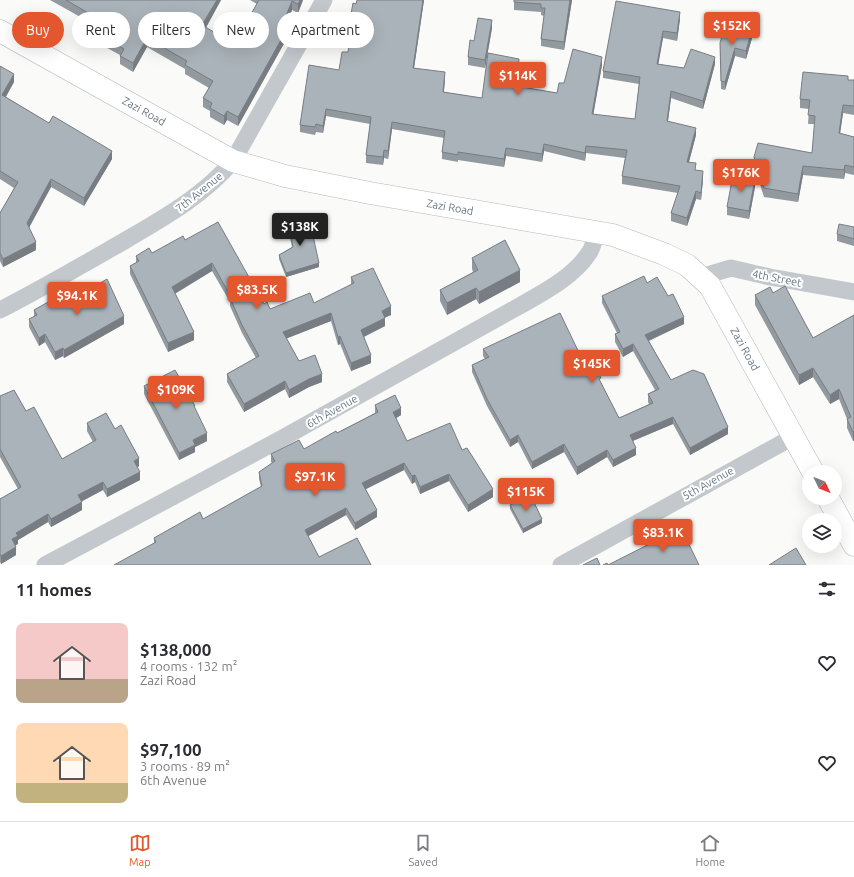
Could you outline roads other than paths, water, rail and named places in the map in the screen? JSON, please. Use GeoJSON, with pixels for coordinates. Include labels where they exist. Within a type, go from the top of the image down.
{"type":"FeatureCollection","features":[{"type":"Feature","properties":{"kind":"street","name":"7th Avenue"},"geometry":{"type":"LineString","coordinates":[[0,310],[64,277],[170,215],[218,178],[233,160],[324,0]]}},
{"type":"Feature","properties":{"kind":"street","name":"Zazi Road"},"geometry":{"type":"LineString","coordinates":[[0,31],[233,160],[301,179],[626,239],[687,265],[710,286],[809,465]]}},
{"type":"Feature","properties":{"kind":"street","name":"6th Avenue"},"geometry":{"type":"LineString","coordinates":[[45,565],[286,436],[558,283],[590,253],[596,233]]}},
{"type":"Feature","properties":{"kind":"street","name":"4th Street"},"geometry":{"type":"LineString","coordinates":[[701,277],[716,271],[731,268],[770,277],[854,292]]}},
{"type":"Feature","properties":{"kind":"street","name":"5th Avenue"},"geometry":{"type":"LineString","coordinates":[[561,565],[793,437]]}},
{"type":"Feature","properties":{"kind":"street"},"geometry":{"type":"LineString","coordinates":[[832,505],[854,545]]}}]}
